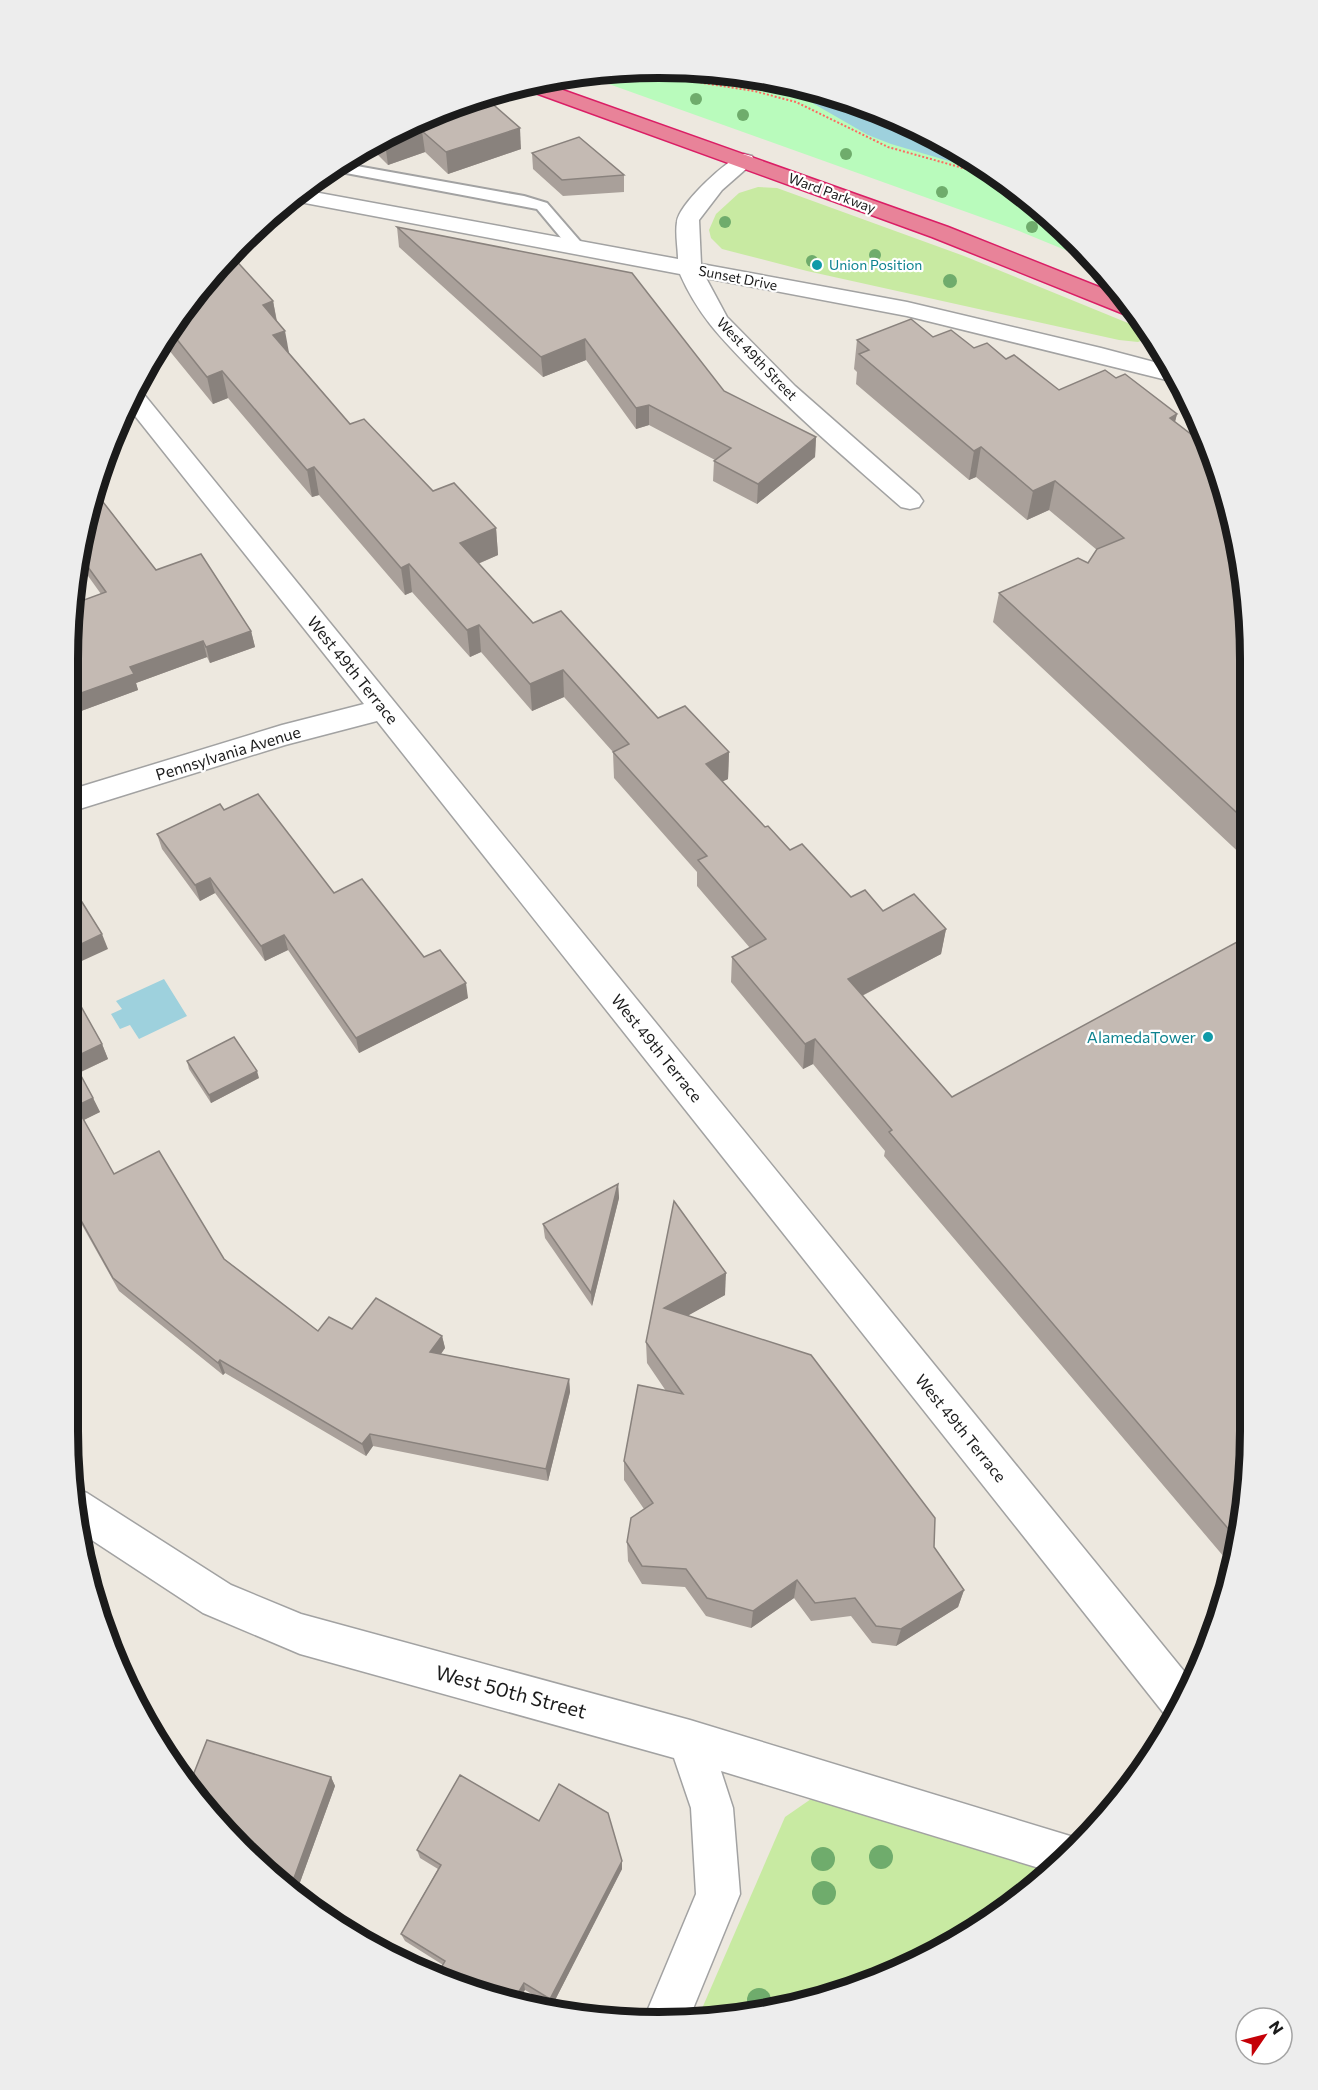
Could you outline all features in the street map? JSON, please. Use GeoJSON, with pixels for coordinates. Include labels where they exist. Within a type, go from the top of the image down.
{"type":"FeatureCollection","features":[{"type":"Feature","properties":{"kind":"highway","name":"Ward Parkway"},"geometry":{"type":"LineString","coordinates":[[542,90],[940,232],[1119,304]]}},
{"type":"Feature","properties":{"kind":"street","name":"West 49th Street"},"geometry":{"type":"LineString","coordinates":[[744,161],[714,185],[688,220],[690,269],[700,292],[718,321],[786,392],[910,501]]}},
{"type":"Feature","properties":{"kind":"street","name":"Sunset Drive"},"geometry":{"type":"LineString","coordinates":[[306,197],[907,309],[1101,355],[1164,373]]}},
{"type":"Feature","properties":{"kind":"street","name":"West 49th Terrace"},"geometry":{"type":"LineString","coordinates":[[138,403],[1176,1696]]}},
{"type":"Feature","properties":{"kind":"street","name":"Pennsylvania Avenue"},"geometry":{"type":"LineString","coordinates":[[78,798],[282,735],[384,709]]}},
{"type":"Feature","properties":{"kind":"street","name":"West 50th Street"},"geometry":{"type":"LineString","coordinates":[[84,1513],[217,1599],[300,1634],[690,1741],[1059,1852]]}},
{"type":"Feature","properties":{"kind":"street"},"geometry":{"type":"LineString","coordinates":[[669,2012],[718,1894],[712,1808],[690,1741]]}},
{"type":"Feature","properties":{"kind":"lane"},"geometry":{"type":"LineString","coordinates":[[347,169],[542,206],[578,248]]}},
{"type":"Feature","properties":{"kind":"path"},"geometry":{"type":"LineString","coordinates":[[690,79],[796,102],[888,147],[974,171]]}},
{"type":"Feature","properties":{"kind":"green space"},"geometry":{"type":"Polygon","coordinates":[[[659,78],[735,83],[772,89],[846,109],[916,138],[982,176],[1042,222],[1076,254],[1014,229],[601,81],[659,78]]]}},
{"type":"Feature","properties":{"kind":"green space"},"geometry":{"type":"Polygon","coordinates":[[[758,187],[777,188],[964,256],[1135,326],[1144,340],[1138,342],[1119,340],[807,271],[722,249],[711,238],[709,230],[716,214],[739,193],[758,187]]]}},
{"type":"Feature","properties":{"kind":"green space"},"geometry":{"type":"Polygon","coordinates":[[[811,1799],[1043,1867],[982,1914],[916,1952],[881,1968],[846,1981],[772,2001],[701,2011],[785,1817],[811,1799]]]}},
{"type":"Feature","properties":{"kind":"water"},"geometry":{"type":"Polygon","coordinates":[[[797,95],[881,122],[916,138],[966,166],[868,135],[797,95]]]}},
{"type":"Feature","properties":{"kind":"water"},"geometry":{"type":"Polygon","coordinates":[[[164,979],[187,1016],[139,1039],[130,1025],[120,1029],[111,1014],[122,1009],[116,1001],[164,979]]]}},
{"type":"Feature","properties":{"kind":"building"},"geometry":{"type":"Polygon","coordinates":[[[492,103],[520,128],[446,152],[422,131],[406,136],[437,122],[492,103]]]}},
{"type":"Feature","properties":{"kind":"building"},"geometry":{"type":"Polygon","coordinates":[[[579,137],[624,175],[562,180],[532,153],[579,137]]]}},
{"type":"Feature","properties":{"kind":"building"},"geometry":{"type":"Polygon","coordinates":[[[397,227],[632,273],[724,391],[816,437],[758,484],[714,461],[731,448],[649,405],[636,408],[585,339],[541,357],[397,227]]]}},
{"type":"Feature","properties":{"kind":"building"},"geometry":{"type":"Polygon","coordinates":[[[236,261],[273,301],[263,305],[285,331],[273,335],[350,424],[364,419],[433,491],[454,483],[496,528],[460,543],[533,623],[561,611],[658,718],[685,706],[729,752],[706,764],[765,827],[768,826],[790,850],[802,844],[851,897],[865,890],[883,911],[914,894],[946,929],[848,979],[952,1097],[1240,940],[1240,1431],[1239,1469],[1231,1532],[889,1132],[892,1130],[815,1039],[805,1044],[732,957],[766,939],[698,860],[707,856],[613,752],[629,744],[563,670],[530,684],[479,625],[467,630],[409,564],[401,568],[314,467],[307,470],[222,371],[207,377],[175,337],[198,305],[236,261]]]}},
{"type":"Feature","properties":{"kind":"building"},"geometry":{"type":"Polygon","coordinates":[[[911,319],[933,337],[951,330],[974,348],[987,343],[1006,359],[1014,355],[1059,390],[1105,370],[1116,378],[1125,374],[1177,414],[1170,418],[1197,438],[1209,472],[1229,546],[1235,583],[1240,659],[1240,816],[999,593],[1078,558],[1088,563],[1097,549],[1124,538],[1055,481],[1033,491],[981,447],[974,451],[859,354],[869,350],[857,340],[911,319]]]}},
{"type":"Feature","properties":{"kind":"building"},"geometry":{"type":"Polygon","coordinates":[[[101,499],[156,570],[201,554],[251,631],[206,647],[203,641],[130,667],[134,674],[78,694],[81,601],[106,592],[86,564],[101,499]]]}},
{"type":"Feature","properties":{"kind":"building"},"geometry":{"type":"Polygon","coordinates":[[[258,794],[334,893],[362,879],[424,957],[440,950],[466,983],[356,1038],[284,935],[261,946],[210,878],[195,885],[157,834],[220,804],[224,810],[258,794]]]}},
{"type":"Feature","properties":{"kind":"building"},"geometry":{"type":"Polygon","coordinates":[[[82,902],[102,934],[78,946],[78,904],[82,902]]]}},
{"type":"Feature","properties":{"kind":"building"},"geometry":{"type":"Polygon","coordinates":[[[78,1001],[102,1044],[78,1056],[78,1001]]]}},
{"type":"Feature","properties":{"kind":"building"},"geometry":{"type":"Polygon","coordinates":[[[234,1037],[257,1071],[209,1095],[187,1061],[234,1037]]]}},
{"type":"Feature","properties":{"kind":"building"},"geometry":{"type":"Polygon","coordinates":[[[78,1070],[93,1098],[78,1105],[78,1070]]]}},
{"type":"Feature","properties":{"kind":"building"},"geometry":{"type":"Polygon","coordinates":[[[78,1110],[114,1174],[159,1151],[224,1259],[318,1331],[329,1317],[352,1329],[376,1298],[442,1336],[430,1352],[569,1379],[546,1469],[370,1434],[362,1444],[220,1360],[218,1363],[113,1278],[78,1215],[78,1110]]]}},
{"type":"Feature","properties":{"kind":"building"},"geometry":{"type":"Polygon","coordinates":[[[618,1184],[591,1293],[543,1224],[618,1184]]]}},
{"type":"Feature","properties":{"kind":"building"},"geometry":{"type":"Polygon","coordinates":[[[674,1201],[726,1273],[664,1308],[811,1355],[935,1518],[934,1547],[964,1590],[901,1629],[876,1626],[855,1598],[815,1603],[797,1580],[753,1611],[707,1598],[686,1569],[642,1566],[627,1542],[631,1518],[653,1503],[624,1461],[638,1385],[683,1394],[646,1342],[674,1201]]]}},
{"type":"Feature","properties":{"kind":"building"},"geometry":{"type":"Polygon","coordinates":[[[207,1740],[331,1777],[294,1878],[284,1875],[248,1842],[192,1777],[207,1740]]]}},
{"type":"Feature","properties":{"kind":"building"},"geometry":{"type":"Polygon","coordinates":[[[460,1775],[539,1821],[559,1784],[608,1813],[622,1861],[550,1999],[524,1983],[517,1994],[440,1969],[445,1961],[401,1934],[441,1865],[417,1850],[460,1775]]]}},
{"type":"Feature","properties":{"kind":"place","name":"Union Position"},"geometry":{"type":"Point","coordinates":[817,265]}},
{"type":"Feature","properties":{"kind":"place","name":"AlamedaTower"},"geometry":{"type":"Point","coordinates":[1208,1037]}}]}
